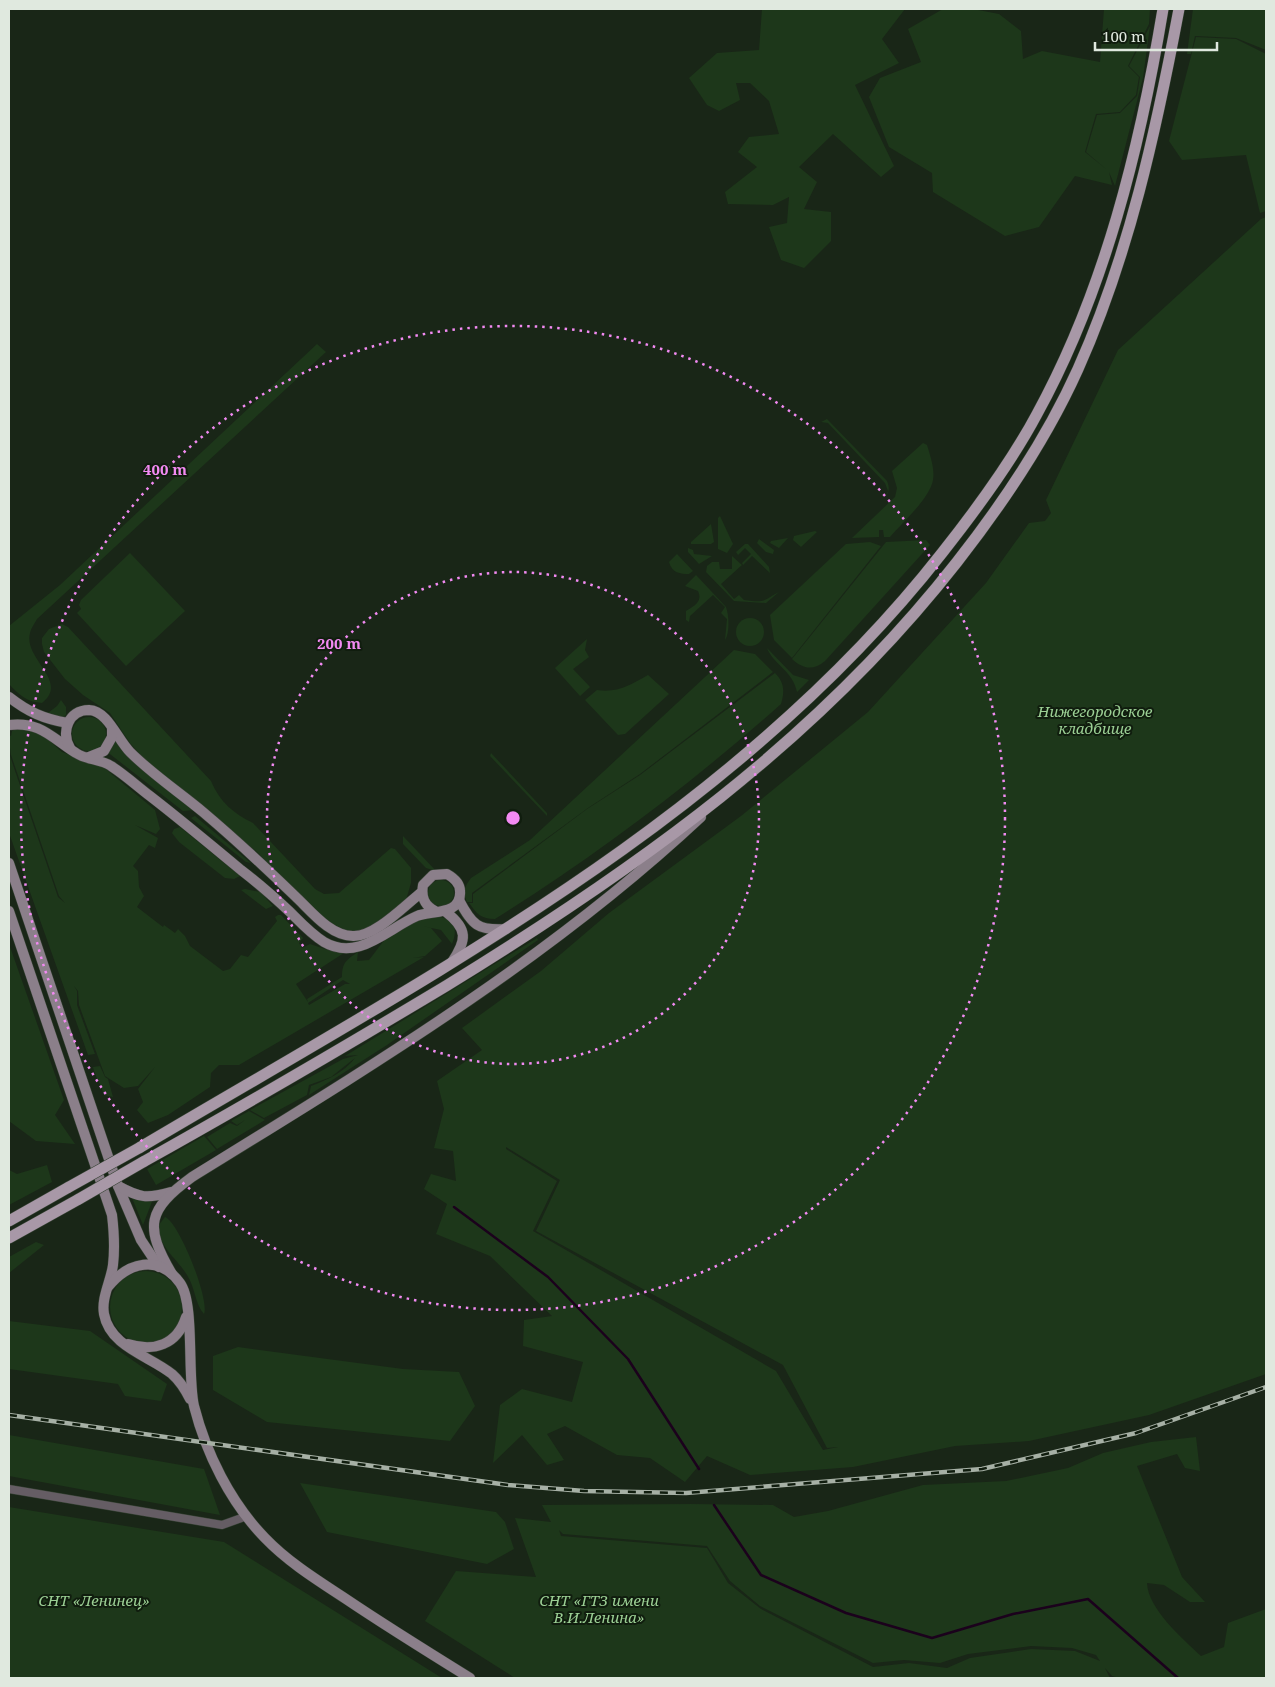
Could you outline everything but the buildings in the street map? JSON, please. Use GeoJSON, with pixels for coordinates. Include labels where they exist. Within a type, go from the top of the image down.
{"type":"FeatureCollection","features":[{"type":"Feature","properties":{"kind":"main road"},"geometry":{"type":"LineString","coordinates":[[9,1221],[139,1148],[452,962],[507,929],[594,872],[727,771],[788,717],[876,631],[916,587],[996,481],[1037,416],[1086,307],[1113,226],[1136,145],[1151,79],[1163,9]]}},
{"type":"Feature","properties":{"kind":"main road"},"geometry":{"type":"LineString","coordinates":[[470,1678],[293,1564],[264,1537],[224,1482],[207,1444],[194,1406],[189,1379],[187,1299],[182,1285],[172,1274],[158,1249],[154,1236],[154,1222],[158,1210],[171,1192],[192,1177],[445,1020],[577,924],[659,857],[851,682],[928,599],[1009,492],[1032,455],[1078,370],[1118,267],[1150,150],[1179,9]]}},
{"type":"Feature","properties":{"kind":"main road"},"geometry":{"type":"LineString","coordinates":[[9,698],[28,712],[49,720],[68,723]]}},
{"type":"Feature","properties":{"kind":"main road"},"geometry":{"type":"LineString","coordinates":[[9,725],[30,724],[46,732],[76,753],[110,765],[269,892],[324,942],[336,947],[358,947],[374,942],[400,924],[418,916],[454,907],[459,900],[458,883],[447,874],[440,873],[428,879],[422,892],[370,932],[352,936],[342,934],[324,924],[260,862],[129,752],[105,716],[96,711],[87,710],[76,714],[68,723],[65,732],[66,741],[71,749]]}},
{"type":"Feature","properties":{"kind":"main road"},"geometry":{"type":"LineString","coordinates":[[88,757],[104,751],[112,737],[112,729]]}},
{"type":"Feature","properties":{"kind":"main road"},"geometry":{"type":"LineString","coordinates":[[9,1238],[364,1035],[516,943],[604,884],[720,800]]}},
{"type":"Feature","properties":{"kind":"main road"},"geometry":{"type":"LineString","coordinates":[[9,863],[118,1186],[141,1240],[160,1267]]}},
{"type":"Feature","properties":{"kind":"main road"},"geometry":{"type":"LineString","coordinates":[[422,892],[428,907],[457,920],[462,929],[461,948],[452,962]]}},
{"type":"Feature","properties":{"kind":"main road"},"geometry":{"type":"LineString","coordinates":[[459,900],[472,921],[480,928],[507,929]]}},
{"type":"Feature","properties":{"kind":"main road"},"geometry":{"type":"LineString","coordinates":[[9,911],[112,1215],[115,1243],[104,1302],[104,1316],[112,1332],[140,1355],[171,1373],[182,1384],[194,1406]]}},
{"type":"Feature","properties":{"kind":"main road"},"geometry":{"type":"LineString","coordinates":[[118,1186],[139,1197],[154,1197],[171,1192]]}},
{"type":"Feature","properties":{"kind":"main road"},"geometry":{"type":"LineString","coordinates":[[108,1287],[117,1275],[135,1266],[148,1264],[160,1267],[172,1274]]}},
{"type":"Feature","properties":{"kind":"main road"},"geometry":{"type":"LineString","coordinates":[[125,1343],[143,1348],[155,1347],[171,1340],[183,1325],[187,1310]]}},
{"type":"Feature","properties":{"kind":"street"},"geometry":{"type":"LineString","coordinates":[[9,1489],[222,1525],[247,1516]]}},
{"type":"Feature","properties":{"kind":"green space"},"geometry":{"type":"Polygon","coordinates":[[[762,9],[905,9],[882,39],[899,63],[855,85],[894,166],[881,177],[833,134],[799,167],[817,182],[804,209],[831,212],[831,241],[804,268],[781,260],[769,227],[787,223],[789,197],[773,205],[728,204],[725,192],[757,167],[738,152],[749,137],[779,134],[769,101],[750,83],[736,83],[740,100],[719,111],[707,105],[689,78],[717,53],[759,50],[762,9]]]}},
{"type":"Feature","properties":{"kind":"green space"},"geometry":{"type":"Polygon","coordinates":[[[943,9],[973,9],[999,14],[1021,31],[1023,59],[1042,51],[1100,62],[1104,9],[1150,9],[1149,24],[1128,66],[1139,77],[1136,95],[1120,112],[1096,114],[1085,152],[1106,169],[1086,152],[1097,115],[1120,113],[1137,96],[1140,77],[1129,66],[1150,26],[1143,78],[1115,186],[1109,172],[1112,185],[1075,176],[1039,227],[1005,236],[933,192],[932,173],[889,147],[869,97],[880,78],[921,62],[908,29],[943,9]]]}},
{"type":"Feature","properties":{"kind":"green space"},"geometry":{"type":"Polygon","coordinates":[[[1193,9],[1266,9],[1266,50],[1236,38],[1195,36],[1191,54],[1187,54],[1193,9]]]}},
{"type":"Feature","properties":{"kind":"green space"},"geometry":{"type":"Polygon","coordinates":[[[1196,37],[1236,39],[1266,54],[1266,211],[1260,213],[1246,155],[1182,160],[1169,141],[1196,37]]]}},
{"type":"Feature","properties":{"kind":"green space","name":"Нижегородское кладбище"},"geometry":{"type":"Polygon","coordinates":[[[1266,217],[1266,1374],[1149,1415],[1029,1441],[955,1446],[853,1467],[750,1475],[707,1456],[685,1482],[650,1458],[617,1455],[565,1426],[547,1434],[564,1460],[547,1465],[522,1435],[493,1463],[500,1405],[522,1389],[572,1402],[583,1362],[523,1346],[524,1320],[552,1316],[490,1256],[436,1234],[447,1204],[424,1189],[431,1174],[456,1181],[453,1151],[434,1148],[444,1109],[437,1081],[482,1050],[462,1028],[541,971],[609,913],[741,816],[868,712],[986,583],[1029,523],[1045,521],[1051,513],[1046,500],[1118,350],[1261,219],[1266,217]],[[506,1147],[506,1149],[557,1181],[533,1231],[776,1371],[823,1450],[838,1447],[827,1448],[783,1365],[536,1231],[560,1180],[506,1147]]]}},
{"type":"Feature","properties":{"kind":"green space"},"geometry":{"type":"Polygon","coordinates":[[[317,344],[326,352],[37,619],[31,631],[30,643],[33,652],[49,678],[51,686],[49,695],[42,703],[32,701],[20,695],[9,684],[9,626],[60,585],[317,344]]]}},
{"type":"Feature","properties":{"kind":"green space"},"geometry":{"type":"Polygon","coordinates":[[[827,419],[887,481],[889,490],[885,498],[888,491],[885,483],[828,423],[821,422],[827,419]]]}},
{"type":"Feature","properties":{"kind":"green space"},"geometry":{"type":"Polygon","coordinates":[[[923,443],[927,445],[933,471],[933,480],[927,495],[890,537],[884,537],[883,530],[879,530],[879,537],[852,538],[895,497],[897,488],[892,471],[923,443]]]}},
{"type":"Feature","properties":{"kind":"green space"},"geometry":{"type":"Polygon","coordinates":[[[720,516],[733,544],[727,553],[718,549],[718,518],[720,516]]]}},
{"type":"Feature","properties":{"kind":"green space"},"geometry":{"type":"Polygon","coordinates":[[[711,524],[714,542],[711,544],[691,544],[691,542],[711,524]]]}},
{"type":"Feature","properties":{"kind":"green space"},"geometry":{"type":"Polygon","coordinates":[[[817,532],[801,547],[793,540],[794,536],[817,532]]]}},
{"type":"Feature","properties":{"kind":"green space"},"geometry":{"type":"Polygon","coordinates":[[[788,538],[779,548],[770,543],[771,541],[788,538]]]}},
{"type":"Feature","properties":{"kind":"green space"},"geometry":{"type":"Polygon","coordinates":[[[759,539],[774,550],[773,554],[766,552],[757,543],[759,539]]]}},
{"type":"Feature","properties":{"kind":"green space"},"geometry":{"type":"Polygon","coordinates":[[[926,540],[930,545],[825,661],[808,668],[792,659],[886,542],[926,540]]]}},
{"type":"Feature","properties":{"kind":"green space"},"geometry":{"type":"Polygon","coordinates":[[[870,542],[881,546],[792,658],[774,640],[770,615],[846,544],[870,542]]]}},
{"type":"Feature","properties":{"kind":"green space"},"geometry":{"type":"Polygon","coordinates":[[[745,544],[748,544],[769,567],[770,573],[752,556],[743,565],[742,563],[751,554],[745,548],[738,555],[736,552],[745,544]]]}},
{"type":"Feature","properties":{"kind":"green space"},"geometry":{"type":"Polygon","coordinates":[[[688,548],[693,550],[694,554],[712,556],[699,564],[688,552],[688,548]]]}},
{"type":"Feature","properties":{"kind":"green space"},"geometry":{"type":"Polygon","coordinates":[[[130,553],[185,611],[126,666],[77,613],[81,609],[79,605],[81,600],[130,553]]]}},
{"type":"Feature","properties":{"kind":"green space"},"geometry":{"type":"Polygon","coordinates":[[[677,554],[693,571],[689,574],[682,574],[672,569],[669,562],[677,554]]]}},
{"type":"Feature","properties":{"kind":"green space"},"geometry":{"type":"Polygon","coordinates":[[[732,556],[742,565],[721,584],[734,599],[739,595],[744,600],[760,601],[779,592],[766,603],[734,601],[706,572],[707,566],[712,562],[719,562],[720,569],[732,569],[732,556]]]}},
{"type":"Feature","properties":{"kind":"green space"},"geometry":{"type":"Polygon","coordinates":[[[696,575],[726,607],[728,615],[728,633],[725,640],[727,619],[721,613],[725,607],[713,595],[690,616],[689,622],[686,620],[686,611],[699,601],[698,591],[685,586],[696,575]]]}},
{"type":"Feature","properties":{"kind":"green space"},"geometry":{"type":"Polygon","coordinates":[[[750,618],[760,622],[764,632],[760,642],[750,646],[740,642],[736,632],[740,622],[750,618]]]}},
{"type":"Feature","properties":{"kind":"green space"},"geometry":{"type":"Polygon","coordinates":[[[62,624],[68,627],[211,781],[223,801],[239,815],[253,823],[315,889],[324,894],[339,893],[391,848],[395,849],[411,868],[411,883],[406,900],[365,932],[344,933],[318,914],[257,852],[151,766],[130,743],[110,713],[83,695],[65,679],[44,652],[42,644],[42,638],[49,629],[62,624]]]}},
{"type":"Feature","properties":{"kind":"green space"},"geometry":{"type":"Polygon","coordinates":[[[587,639],[585,650],[589,657],[573,669],[590,687],[580,696],[555,668],[587,639]]]}},
{"type":"Feature","properties":{"kind":"green space"},"geometry":{"type":"Polygon","coordinates":[[[767,648],[793,675],[809,680],[797,692],[787,673],[767,648]]]}},
{"type":"Feature","properties":{"kind":"green space"},"geometry":{"type":"Polygon","coordinates":[[[734,650],[755,654],[773,672],[640,774],[588,808],[472,893],[472,902],[467,902],[465,889],[471,878],[530,840],[734,650]]]}},
{"type":"Feature","properties":{"kind":"green space"},"geometry":{"type":"Polygon","coordinates":[[[775,673],[783,687],[781,704],[713,762],[642,818],[570,870],[495,919],[483,917],[472,907],[469,903],[473,903],[473,894],[587,809],[640,775],[775,673]]]}},
{"type":"Feature","properties":{"kind":"green space"},"geometry":{"type":"Polygon","coordinates":[[[648,675],[669,694],[625,734],[618,735],[585,700],[597,690],[618,689],[648,675]]]}},
{"type":"Feature","properties":{"kind":"green space"},"geometry":{"type":"Polygon","coordinates":[[[61,700],[66,707],[66,715],[63,717],[48,713],[57,706],[61,700]]]}},
{"type":"Feature","properties":{"kind":"green space"},"geometry":{"type":"Polygon","coordinates":[[[89,717],[96,718],[101,722],[105,727],[105,741],[101,746],[96,750],[89,751],[82,750],[77,746],[73,741],[72,734],[73,727],[77,722],[82,718],[89,717]]]}},
{"type":"Feature","properties":{"kind":"green space"},"geometry":{"type":"Polygon","coordinates":[[[21,727],[42,734],[62,752],[102,766],[155,810],[160,829],[156,834],[135,825],[158,838],[155,848],[149,845],[133,866],[138,871],[139,887],[144,896],[137,907],[163,927],[164,925],[175,933],[178,929],[185,936],[190,946],[223,971],[230,969],[241,955],[248,957],[277,921],[275,917],[278,915],[281,915],[303,938],[299,943],[302,948],[310,944],[331,951],[347,951],[296,984],[308,1002],[307,999],[342,977],[344,965],[350,957],[358,952],[357,961],[369,960],[391,933],[408,922],[429,917],[447,919],[453,924],[455,932],[452,944],[441,930],[422,926],[431,928],[442,941],[425,956],[413,958],[424,957],[239,1065],[219,1065],[211,1073],[210,1087],[168,1115],[148,1123],[137,1110],[143,1102],[138,1089],[155,1067],[138,1086],[124,1088],[105,1076],[79,1005],[78,991],[74,986],[77,991],[77,1005],[95,1054],[88,1055],[9,833],[9,735],[11,736],[12,731],[21,727]],[[11,748],[10,756],[58,897],[65,903],[59,896],[11,755],[11,748]],[[343,980],[308,1003],[309,1005],[345,984],[350,984],[343,980]]]}},
{"type":"Feature","properties":{"kind":"green space"},"geometry":{"type":"Polygon","coordinates":[[[115,739],[195,810],[183,811],[106,751],[115,739]]]}},
{"type":"Feature","properties":{"kind":"green space"},"geometry":{"type":"Polygon","coordinates":[[[491,753],[547,813],[547,816],[490,756],[491,753]]]}},
{"type":"Feature","properties":{"kind":"green space"},"geometry":{"type":"Polygon","coordinates":[[[195,816],[251,863],[246,862],[191,818],[195,816]]]}},
{"type":"Feature","properties":{"kind":"green space"},"geometry":{"type":"Polygon","coordinates":[[[180,827],[240,876],[234,879],[225,878],[179,842],[172,833],[174,829],[180,827]]]}},
{"type":"Feature","properties":{"kind":"green space"},"geometry":{"type":"Polygon","coordinates":[[[403,836],[436,871],[426,868],[403,844],[403,836]]]}},
{"type":"Feature","properties":{"kind":"green space"},"geometry":{"type":"Polygon","coordinates":[[[441,880],[450,884],[454,893],[450,902],[441,906],[432,902],[428,893],[432,884],[441,880]]]}},
{"type":"Feature","properties":{"kind":"green space"},"geometry":{"type":"Polygon","coordinates":[[[241,890],[260,892],[273,906],[266,909],[241,890]]]}},
{"type":"Feature","properties":{"kind":"green space"},"geometry":{"type":"Polygon","coordinates":[[[537,938],[538,940],[387,1045],[309,1095],[311,1086],[324,1081],[335,1075],[346,1068],[355,1058],[331,1077],[309,1085],[307,1095],[264,1118],[250,1110],[343,1059],[358,1055],[345,1056],[537,938]]]}},
{"type":"Feature","properties":{"kind":"green space"},"geometry":{"type":"Polygon","coordinates":[[[9,944],[64,1100],[55,1115],[75,1144],[36,1141],[9,1121],[9,944]]]}},
{"type":"Feature","properties":{"kind":"green space"},"geometry":{"type":"Polygon","coordinates":[[[100,1066],[105,1077],[108,1079],[113,1097],[104,1095],[95,1074],[93,1067],[100,1066]]]}},
{"type":"Feature","properties":{"kind":"green space"},"geometry":{"type":"Polygon","coordinates":[[[249,1111],[265,1120],[217,1149],[207,1137],[230,1123],[237,1126],[245,1120],[237,1125],[231,1121],[249,1111]]]}},
{"type":"Feature","properties":{"kind":"green space"},"geometry":{"type":"Polygon","coordinates":[[[204,1136],[216,1150],[156,1185],[147,1169],[204,1136]]]}},
{"type":"Feature","properties":{"kind":"green space"},"geometry":{"type":"Polygon","coordinates":[[[47,1165],[52,1182],[9,1205],[9,1170],[17,1174],[47,1165]]]}},
{"type":"Feature","properties":{"kind":"green space"},"geometry":{"type":"Polygon","coordinates":[[[132,1198],[153,1199],[143,1225],[132,1198]]]}},
{"type":"Feature","properties":{"kind":"green space"},"geometry":{"type":"Polygon","coordinates":[[[165,1217],[178,1232],[192,1262],[205,1306],[204,1314],[187,1275],[165,1247],[159,1234],[158,1226],[165,1217]]]}},
{"type":"Feature","properties":{"kind":"green space"},"geometry":{"type":"Polygon","coordinates":[[[36,1242],[44,1245],[9,1273],[9,1257],[36,1242]]]}},
{"type":"Feature","properties":{"kind":"green space"},"geometry":{"type":"Polygon","coordinates":[[[153,1271],[172,1281],[180,1293],[182,1307],[180,1321],[172,1333],[160,1341],[139,1343],[120,1333],[112,1321],[110,1300],[120,1281],[132,1273],[153,1271]]]}},
{"type":"Feature","properties":{"kind":"green space"},"geometry":{"type":"Polygon","coordinates":[[[9,1321],[90,1331],[167,1384],[161,1401],[125,1396],[118,1384],[9,1369],[9,1321]]]}},
{"type":"Feature","properties":{"kind":"green space"},"geometry":{"type":"Polygon","coordinates":[[[238,1347],[403,1369],[459,1372],[475,1406],[450,1441],[267,1422],[213,1390],[213,1356],[238,1347]]]}},
{"type":"Feature","properties":{"kind":"green space"},"geometry":{"type":"Polygon","coordinates":[[[9,1435],[204,1469],[220,1515],[9,1476],[9,1435]]]}},
{"type":"Feature","properties":{"kind":"green space","name":"СНТ «ГТЗ имени В.И.Ленина»"},"geometry":{"type":"Polygon","coordinates":[[[1196,1437],[1200,1471],[1185,1468],[1177,1454],[1137,1466],[1182,1577],[1205,1602],[1190,1602],[1164,1585],[1147,1583],[1153,1603],[1168,1623],[1201,1656],[1224,1647],[1228,1623],[1266,1609],[1266,1678],[1119,1678],[1112,1676],[1105,1668],[1110,1678],[515,1678],[425,1621],[456,1571],[536,1577],[515,1518],[551,1522],[542,1505],[773,1505],[794,1517],[828,1511],[923,1485],[1006,1481],[1068,1468],[1103,1453],[1151,1442],[1196,1437]],[[559,1530],[561,1536],[707,1548],[728,1583],[761,1609],[873,1667],[909,1663],[947,1668],[970,1658],[1031,1649],[1075,1651],[1100,1661],[1096,1655],[1072,1648],[1031,1646],[968,1654],[940,1663],[904,1660],[873,1663],[760,1606],[730,1581],[707,1546],[563,1534],[559,1530]]]}},
{"type":"Feature","properties":{"kind":"green space"},"geometry":{"type":"Polygon","coordinates":[[[300,1483],[496,1512],[505,1522],[514,1549],[487,1564],[327,1532],[300,1483]]]}},
{"type":"Feature","properties":{"kind":"green space","name":"СНТ «Ленинец»"},"geometry":{"type":"Polygon","coordinates":[[[9,1507],[224,1542],[442,1678],[9,1678],[9,1507]]]}},
{"type":"Feature","properties":{"kind":"waterway"},"geometry":{"type":"LineString","coordinates":[[454,1207],[548,1277],[628,1359],[699,1469]]}},
{"type":"Feature","properties":{"kind":"waterway"},"geometry":{"type":"LineString","coordinates":[[714,1505],[761,1575],[846,1613],[932,1638],[1013,1614],[1088,1599],[1178,1678]]}},
{"type":"Feature","properties":{"kind":"railway"},"geometry":{"type":"LineString","coordinates":[[9,1415],[508,1485],[584,1491],[686,1493],[982,1469],[1136,1433],[1266,1387]]}}]}
